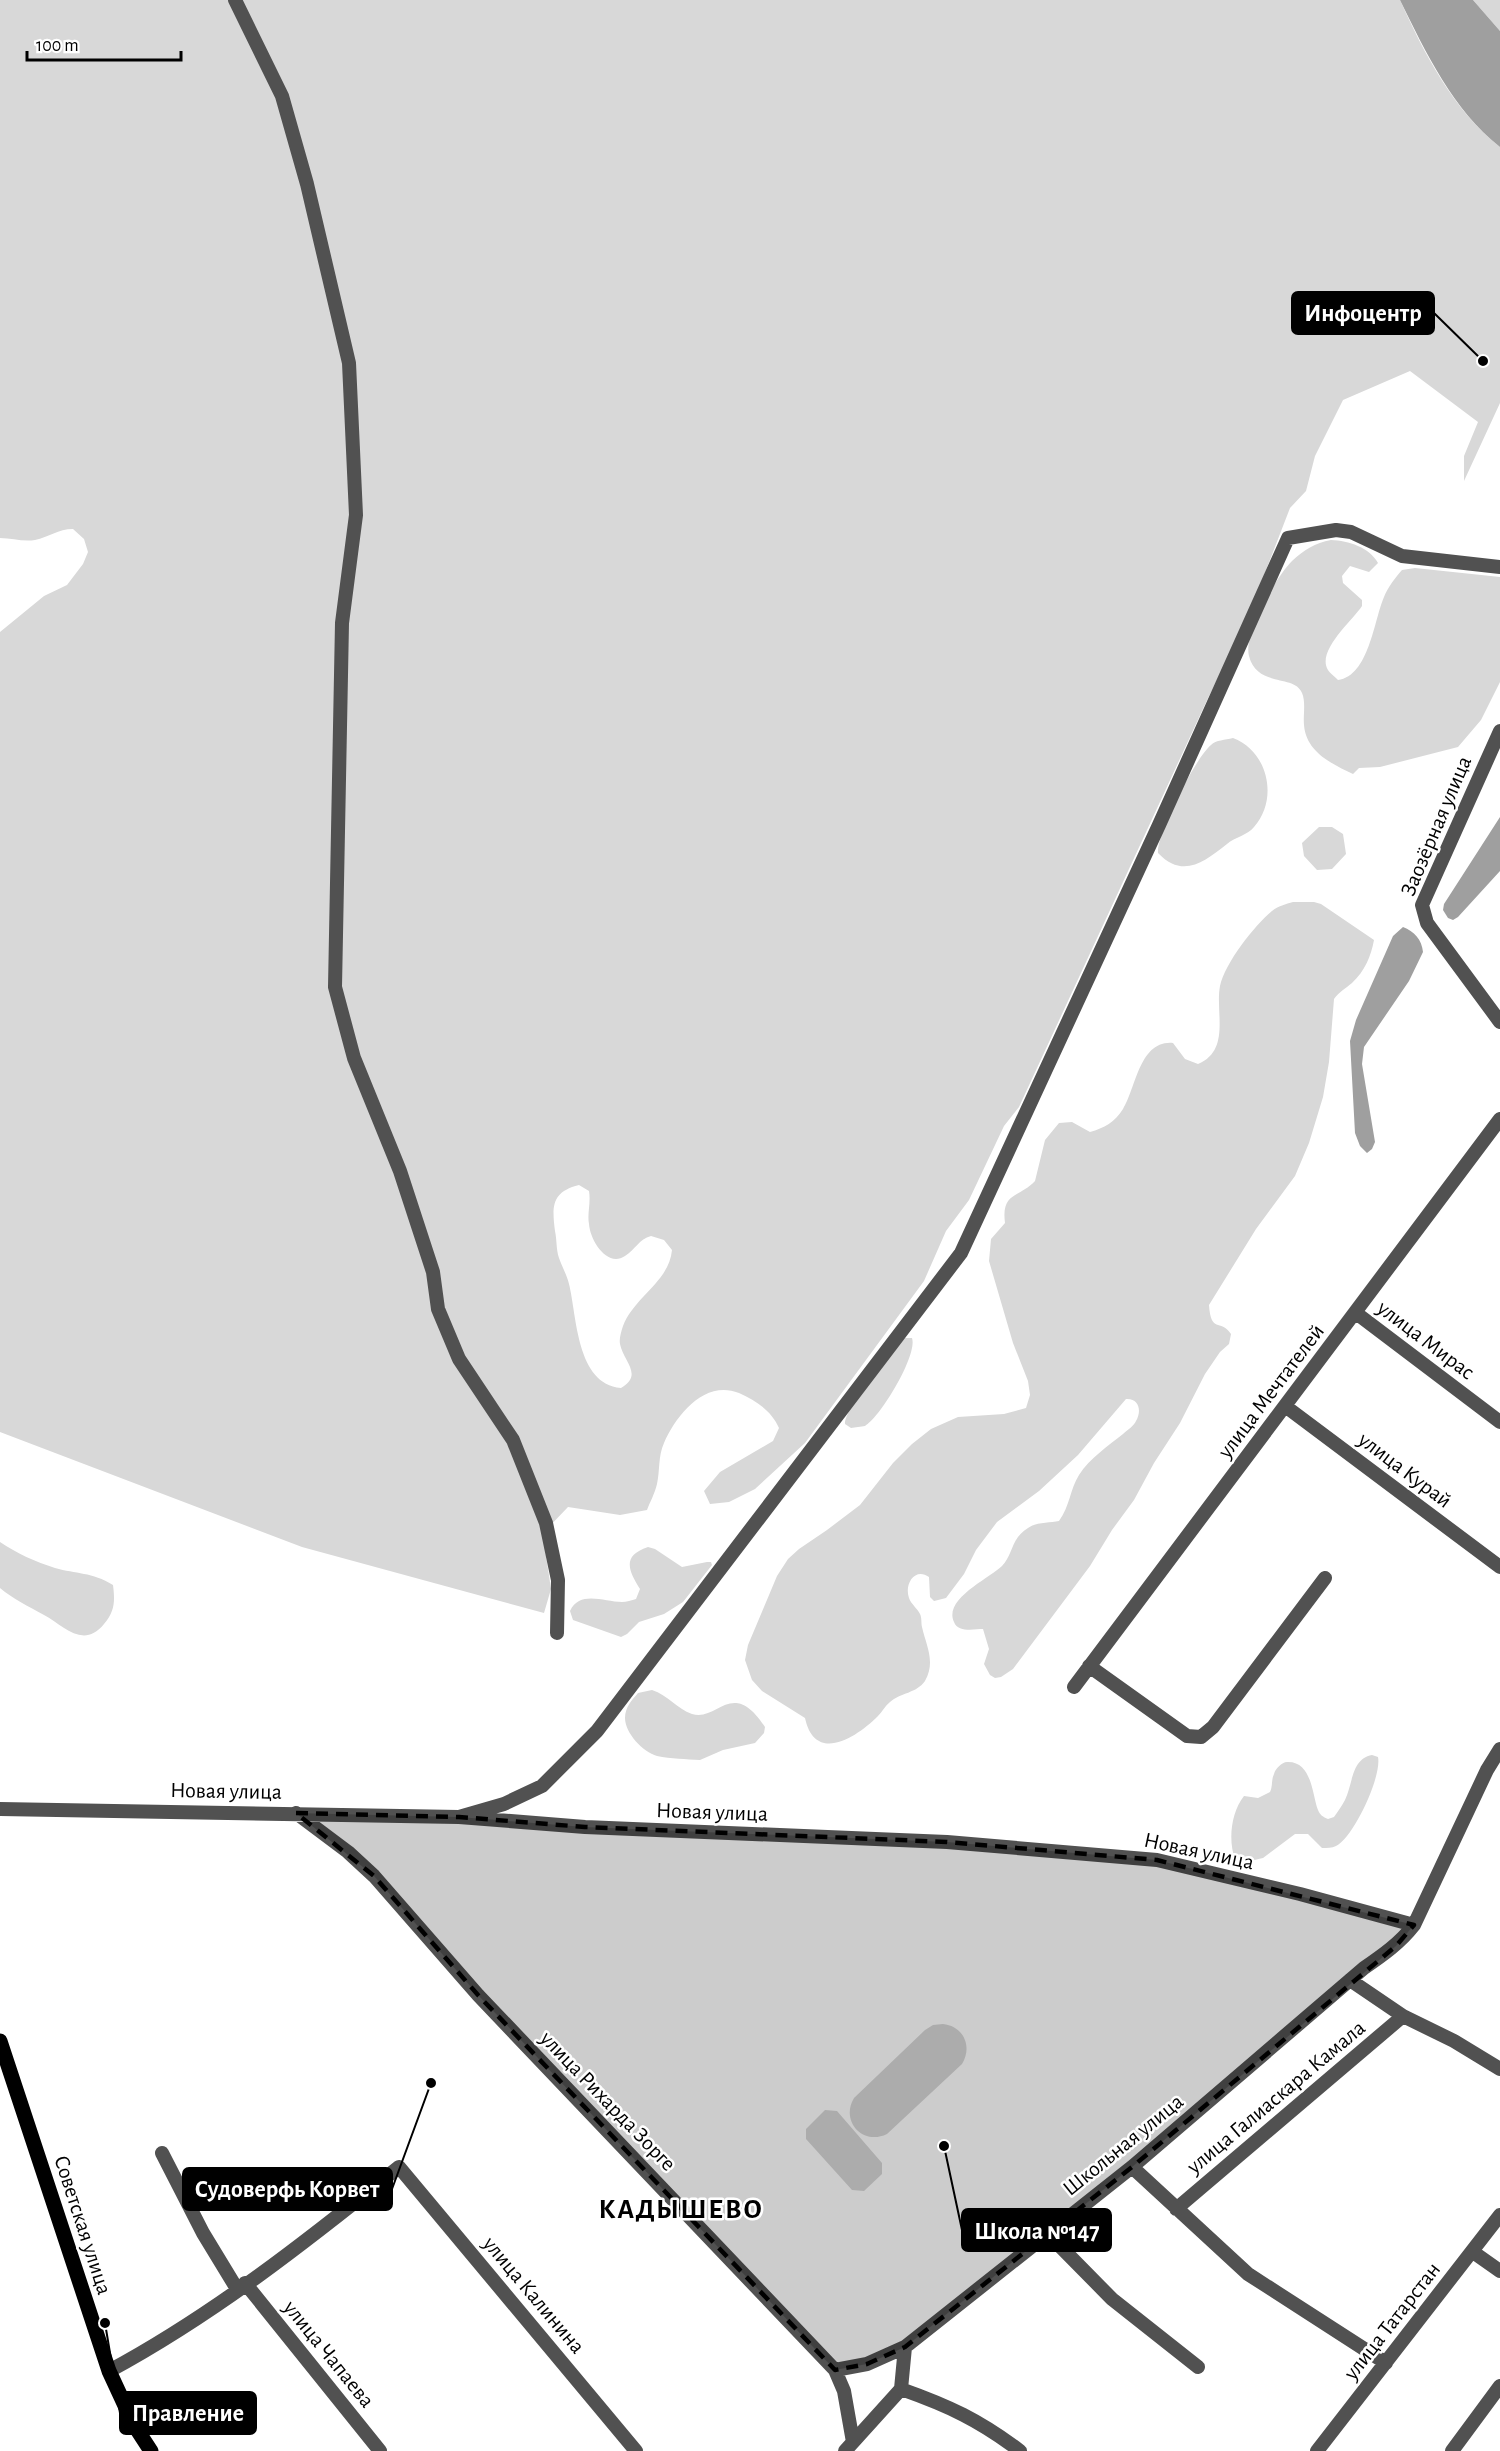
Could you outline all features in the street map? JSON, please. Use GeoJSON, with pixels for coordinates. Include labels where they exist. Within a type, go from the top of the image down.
{"type":"FeatureCollection","features":[{"type":"Feature","properties":{"kind":"main road","name":"Советская улица"},"geometry":{"type":"LineString","coordinates":[[0,2041],[109,2371],[129,2416],[149,2450]]}},
{"type":"Feature","properties":{"kind":"street"},"geometry":{"type":"LineString","coordinates":[[235,0],[282,96],[307,184],[349,363],[356,515],[342,623],[335,987],[354,1058],[400,1172],[433,1272],[438,1309],[459,1359],[513,1440],[546,1523],[558,1580],[557,1633]]}},
{"type":"Feature","properties":{"kind":"street"},"geometry":{"type":"LineString","coordinates":[[459,1817],[504,1804],[542,1785],[597,1731],[961,1253],[1159,825],[1288,538],[1336,530],[1350,532],[1402,556],[1500,567]]}},
{"type":"Feature","properties":{"kind":"street","name":"Заозёрная улица"},"geometry":{"type":"LineString","coordinates":[[1500,731],[1422,905],[1423,918],[1500,1022]]}},
{"type":"Feature","properties":{"kind":"street","name":"улица Мечтателей"},"geometry":{"type":"LineString","coordinates":[[1074,1687],[1500,1119]]}},
{"type":"Feature","properties":{"kind":"street","name":"улица Мирас"},"geometry":{"type":"LineString","coordinates":[[1356,1313],[1500,1422]]}},
{"type":"Feature","properties":{"kind":"street","name":"улица Курай"},"geometry":{"type":"LineString","coordinates":[[1285,1406],[1500,1568]]}},
{"type":"Feature","properties":{"kind":"street"},"geometry":{"type":"LineString","coordinates":[[1089,1666],[1187,1736],[1201,1737],[1213,1727],[1325,1578]]}},
{"type":"Feature","properties":{"kind":"street","name":"Школьная улица"},"geometry":{"type":"LineString","coordinates":[[835,2370],[867,2364],[905,2347],[1132,2167],[1350,1980],[1396,1946],[1414,1925],[1487,1770],[1500,1749]]}},
{"type":"Feature","properties":{"kind":"street","name":"Новая улица"},"geometry":{"type":"LineString","coordinates":[[0,1809],[459,1817],[585,1827],[947,1842],[1157,1860],[1300,1894],[1414,1925]]}},
{"type":"Feature","properties":{"kind":"street","name":"улица Рихарда Зорге"},"geometry":{"type":"LineString","coordinates":[[296,1813],[348,1852],[374,1876],[478,1995],[835,2370],[844,2391],[849,2447]]}},
{"type":"Feature","properties":{"kind":"street"},"geometry":{"type":"LineString","coordinates":[[1350,1980],[1403,2016],[1454,2041],[1500,2069]]}},
{"type":"Feature","properties":{"kind":"street","name":"улица Галиаскара Камала"},"geometry":{"type":"LineString","coordinates":[[1176,2209],[1403,2016]]}},
{"type":"Feature","properties":{"kind":"street","name":"улица Чапаева"},"geometry":{"type":"LineString","coordinates":[[162,2152],[202,2233],[241,2286],[380,2451]]}},
{"type":"Feature","properties":{"kind":"street","name":"улица Калинина"},"geometry":{"type":"LineString","coordinates":[[241,2286],[308,2241],[399,2166],[636,2451]]}},
{"type":"Feature","properties":{"kind":"street"},"geometry":{"type":"LineString","coordinates":[[1132,2167],[1248,2274],[1386,2363]]}},
{"type":"Feature","properties":{"kind":"street","name":"улица Татарстан"},"geometry":{"type":"LineString","coordinates":[[1317,2451],[1500,2216]]}},
{"type":"Feature","properties":{"kind":"street"},"geometry":{"type":"LineString","coordinates":[[1047,2233],[1112,2299],[1198,2367]]}},
{"type":"Feature","properties":{"kind":"street"},"geometry":{"type":"LineString","coordinates":[[1473,2252],[1500,2271]]}},
{"type":"Feature","properties":{"kind":"street"},"geometry":{"type":"LineString","coordinates":[[109,2371],[159,2343],[241,2286]]}},
{"type":"Feature","properties":{"kind":"street"},"geometry":{"type":"LineString","coordinates":[[849,2447],[901,2389],[905,2347]]}},
{"type":"Feature","properties":{"kind":"street"},"geometry":{"type":"LineString","coordinates":[[1452,2451],[1500,2386]]}},
{"type":"Feature","properties":{"kind":"street"},"geometry":{"type":"LineString","coordinates":[[901,2389],[948,2405],[991,2429],[1020,2451]]}},
{"type":"Feature","properties":{"kind":"highlighted area"},"geometry":{"type":"Polygon","coordinates":[[[296,1813],[459,1817],[585,1827],[947,1842],[1157,1860],[1414,1925],[1396,1946],[1132,2167],[905,2347],[867,2364],[835,2370],[478,1995],[374,1876],[296,1813]]]}},
{"type":"Feature","properties":{"kind":"shaded area"},"geometry":{"type":"Polygon","coordinates":[[[0,0],[1400,0],[1441,80],[1468,116],[1500,147],[1500,403],[1464,481],[1464,456],[1478,422],[1410,371],[1343,400],[1315,456],[1306,491],[1290,508],[1247,619],[1208,698],[1019,1107],[1004,1126],[969,1200],[946,1231],[924,1281],[805,1443],[755,1489],[729,1502],[710,1504],[704,1491],[720,1472],[773,1441],[779,1428],[767,1411],[751,1399],[727,1390],[715,1391],[693,1402],[669,1432],[662,1448],[657,1484],[647,1510],[620,1515],[568,1507],[546,1530],[545,1549],[551,1589],[544,1613],[302,1547],[0,1432],[0,632],[44,596],[67,585],[83,564],[88,552],[84,539],[73,529],[63,530],[35,540],[0,538],[0,0]],[[579,1185],[558,1196],[554,1208],[557,1251],[568,1281],[577,1330],[587,1362],[595,1375],[606,1384],[621,1388],[628,1383],[632,1373],[620,1344],[623,1326],[635,1306],[665,1271],[672,1250],[664,1240],[651,1236],[618,1259],[606,1255],[596,1244],[590,1230],[589,1191],[579,1185]]]}},
{"type":"Feature","properties":{"kind":"shaded area"},"geometry":{"type":"Polygon","coordinates":[[[1400,0],[1473,0],[1500,31],[1500,147],[1468,116],[1442,80],[1400,0]]]}},
{"type":"Feature","properties":{"kind":"shaded area"},"geometry":{"type":"Polygon","coordinates":[[[1473,0],[1500,0],[1500,31],[1473,0]]]}},
{"type":"Feature","properties":{"kind":"shaded area"},"geometry":{"type":"Polygon","coordinates":[[[1331,540],[1358,546],[1374,557],[1378,563],[1369,572],[1350,566],[1342,576],[1343,583],[1362,600],[1362,606],[1337,636],[1327,654],[1328,670],[1338,680],[1357,669],[1364,658],[1384,597],[1402,570],[1415,568],[1500,577],[1500,682],[1481,720],[1458,747],[1380,767],[1359,768],[1353,774],[1321,756],[1310,743],[1304,725],[1303,697],[1298,687],[1267,677],[1253,666],[1248,646],[1256,620],[1270,592],[1296,557],[1315,545],[1331,540]]]}},
{"type":"Feature","properties":{"kind":"shaded area"},"geometry":{"type":"Polygon","coordinates":[[[1233,738],[1245,744],[1262,764],[1268,790],[1262,816],[1251,830],[1202,862],[1185,866],[1167,861],[1158,853],[1159,844],[1170,814],[1187,780],[1204,752],[1213,743],[1233,738]]]}},
{"type":"Feature","properties":{"kind":"shaded area"},"geometry":{"type":"Polygon","coordinates":[[[1500,817],[1500,871],[1458,917],[1453,920],[1448,918],[1443,910],[1444,904],[1500,817]]]}},
{"type":"Feature","properties":{"kind":"shaded area"},"geometry":{"type":"Polygon","coordinates":[[[1319,827],[1332,827],[1343,834],[1346,854],[1332,869],[1317,870],[1304,856],[1302,843],[1319,827]]]}},
{"type":"Feature","properties":{"kind":"shaded area"},"geometry":{"type":"Polygon","coordinates":[[[1293,902],[1321,904],[1374,940],[1364,968],[1352,983],[1334,999],[1329,1062],[1323,1097],[1309,1143],[1295,1176],[1256,1229],[1209,1305],[1214,1323],[1227,1329],[1231,1334],[1229,1344],[1220,1352],[1205,1374],[1180,1423],[1154,1463],[1134,1500],[1090,1566],[1013,1669],[1001,1677],[995,1678],[990,1675],[984,1664],[989,1649],[983,1629],[959,1628],[954,1622],[952,1613],[955,1605],[969,1590],[1006,1562],[1022,1532],[1031,1526],[1059,1521],[1083,1469],[1135,1423],[1139,1409],[1130,1399],[1126,1399],[1078,1455],[1039,1491],[997,1522],[976,1550],[964,1574],[946,1598],[934,1601],[930,1597],[929,1577],[924,1574],[912,1578],[908,1587],[909,1598],[921,1616],[930,1660],[925,1681],[918,1688],[890,1702],[859,1732],[837,1742],[827,1743],[818,1740],[810,1732],[805,1718],[762,1691],[752,1680],[745,1660],[748,1645],[777,1576],[788,1559],[799,1549],[860,1505],[893,1463],[931,1429],[958,1417],[1004,1414],[1026,1408],[1030,1395],[1028,1381],[1013,1343],[989,1261],[991,1239],[1005,1223],[1006,1206],[1012,1197],[1035,1181],[1045,1140],[1059,1123],[1072,1122],[1090,1132],[1116,1118],[1123,1109],[1140,1067],[1153,1049],[1162,1044],[1173,1043],[1185,1059],[1198,1064],[1208,1058],[1215,1050],[1218,1040],[1220,986],[1228,967],[1249,935],[1272,911],[1293,902]]]}},
{"type":"Feature","properties":{"kind":"shaded area"},"geometry":{"type":"Polygon","coordinates":[[[1403,927],[1417,936],[1423,952],[1409,981],[1364,1047],[1362,1064],[1375,1142],[1367,1153],[1360,1146],[1355,1133],[1350,1041],[1356,1020],[1393,936],[1403,927]]]}},
{"type":"Feature","properties":{"kind":"shaded area"},"geometry":{"type":"Polygon","coordinates":[[[905,1338],[912,1338],[909,1358],[888,1399],[872,1421],[865,1426],[851,1428],[845,1424],[852,1405],[880,1366],[905,1338]]]}},
{"type":"Feature","properties":{"kind":"shaded area"},"geometry":{"type":"Polygon","coordinates":[[[0,1542],[41,1563],[91,1575],[113,1585],[113,1606],[108,1619],[96,1631],[88,1635],[73,1633],[5,1592],[0,1588],[0,1542]]]}},
{"type":"Feature","properties":{"kind":"shaded area"},"geometry":{"type":"Polygon","coordinates":[[[648,1547],[655,1549],[682,1567],[707,1562],[711,1562],[712,1565],[683,1602],[664,1614],[639,1622],[621,1637],[573,1620],[570,1611],[574,1605],[586,1599],[622,1602],[636,1599],[640,1589],[631,1570],[631,1559],[639,1551],[648,1547]]]}},
{"type":"Feature","properties":{"kind":"shaded area"},"geometry":{"type":"Polygon","coordinates":[[[652,1690],[692,1714],[701,1715],[734,1703],[743,1705],[753,1712],[765,1727],[764,1733],[755,1743],[723,1750],[700,1760],[657,1756],[646,1750],[631,1736],[625,1718],[631,1701],[638,1693],[652,1690]]]}},
{"type":"Feature","properties":{"kind":"shaded area"},"geometry":{"type":"Polygon","coordinates":[[[1372,1755],[1378,1757],[1378,1766],[1371,1791],[1351,1831],[1336,1846],[1322,1848],[1308,1834],[1295,1834],[1263,1858],[1241,1863],[1235,1859],[1231,1835],[1236,1810],[1244,1796],[1258,1798],[1270,1792],[1275,1772],[1281,1764],[1295,1763],[1302,1767],[1310,1780],[1319,1812],[1328,1819],[1334,1817],[1344,1802],[1360,1761],[1372,1755]]]}},
{"type":"Feature","properties":{"kind":"shaded area"},"geometry":{"type":"Polygon","coordinates":[[[943,2024],[956,2029],[964,2038],[966,2050],[962,2064],[887,2134],[870,2137],[862,2134],[852,2123],[850,2115],[850,2107],[854,2098],[925,2030],[933,2025],[943,2024]]]}},
{"type":"Feature","properties":{"kind":"shaded area"},"geometry":{"type":"Polygon","coordinates":[[[825,2110],[837,2111],[882,2163],[882,2174],[864,2191],[852,2190],[806,2139],[806,2129],[825,2110]]]}},
{"type":"Feature","properties":{"kind":"place","name":"Инфоцентр"},"geometry":{"type":"Point","coordinates":[1483,361]}},
{"type":"Feature","properties":{"kind":"place","name":"Судоверфь Корвет"},"geometry":{"type":"Point","coordinates":[431,2083]}},
{"type":"Feature","properties":{"kind":"place","name":"Школа №147"},"geometry":{"type":"Point","coordinates":[944,2146]}},
{"type":"Feature","properties":{"kind":"place","name":"Правление"},"geometry":{"type":"Point","coordinates":[105,2323]}},
{"type":"Feature","properties":{"kind":"district","name":"КАДЫШЕВО"},"geometry":{"type":"Point","coordinates":[681,2210]}}]}
